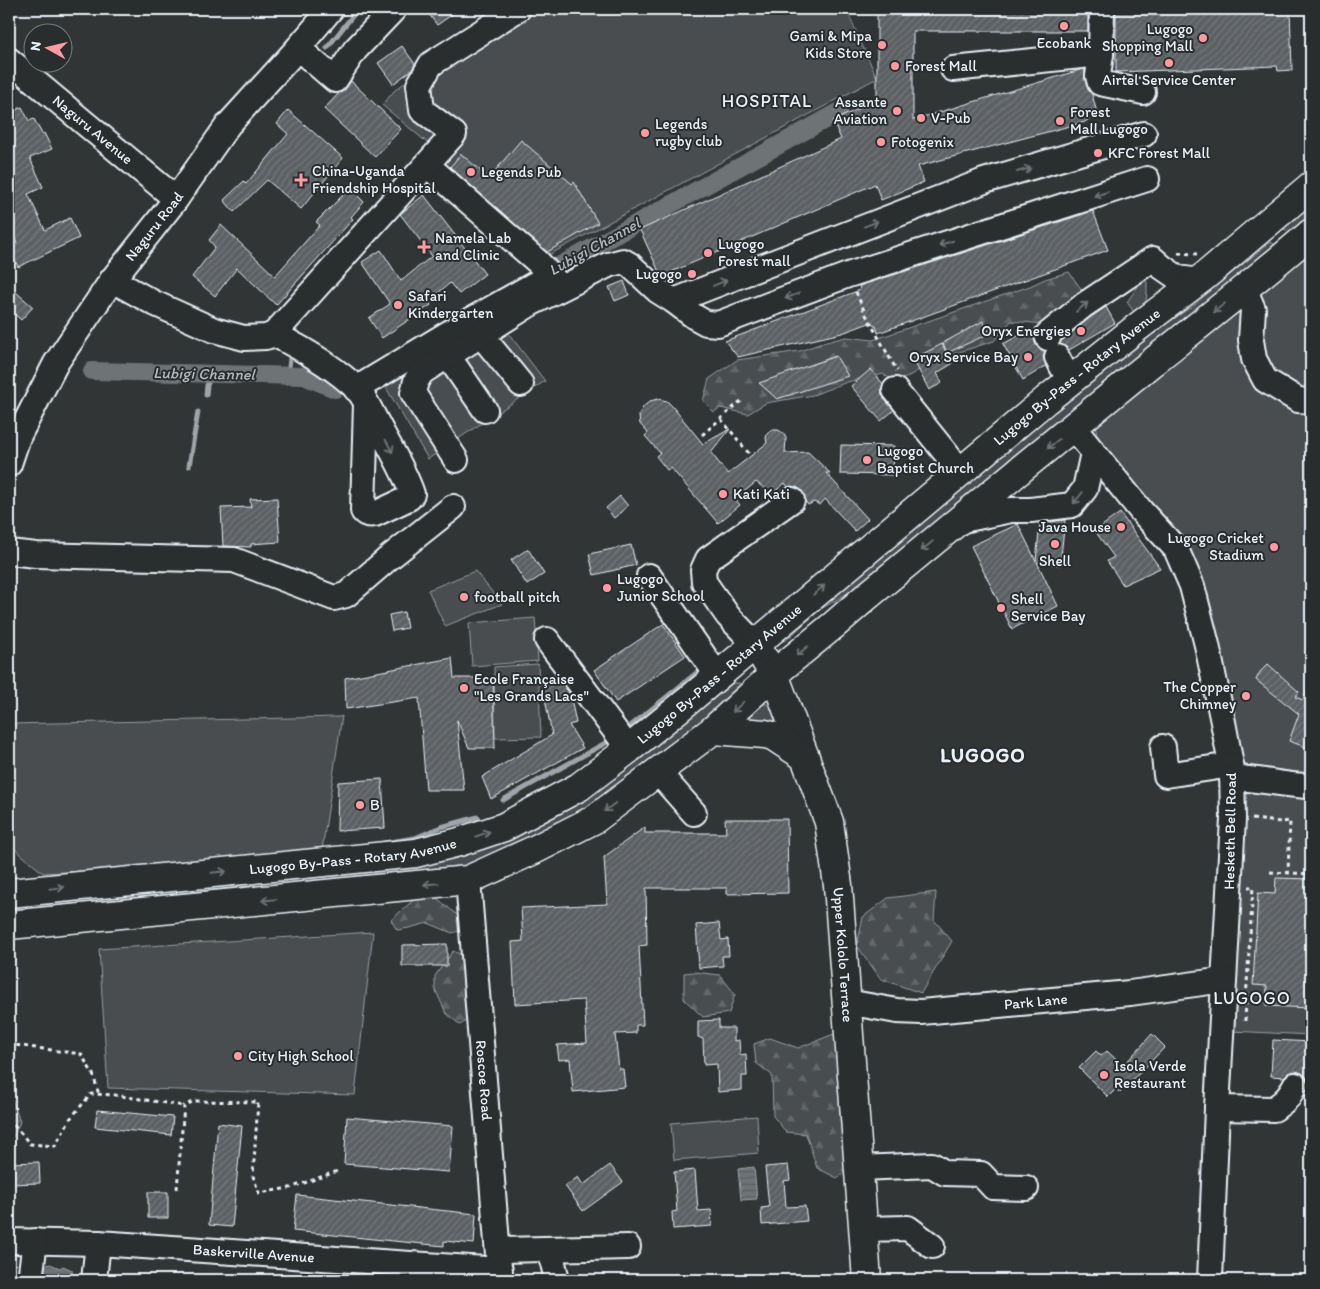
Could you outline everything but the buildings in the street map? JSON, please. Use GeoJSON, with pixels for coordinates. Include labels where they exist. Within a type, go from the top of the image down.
{"type":"FeatureCollection","features":[{"type":"Feature","properties":{"kind":"main road","name":"Lugogo By-Pass - Rotary Avenue"},"geometry":{"type":"LineString","coordinates":[[9,893],[416,853],[459,842],[504,827],[579,787],[689,700],[961,472],[1070,382],[1199,281],[1311,186]]}},
{"type":"Feature","properties":{"kind":"main road"},"geometry":{"type":"LineString","coordinates":[[1259,231],[1271,230],[1279,234],[1286,248],[1285,256]]}},
{"type":"Feature","properties":{"kind":"main road"},"geometry":{"type":"LineString","coordinates":[[9,925],[468,880],[534,850],[595,819],[713,730],[774,674],[866,597],[1310,236]]}},
{"type":"Feature","properties":{"kind":"main road"},"geometry":{"type":"LineString","coordinates":[[844,570],[866,597]]}},
{"type":"Feature","properties":{"kind":"main road","name":"Upper Kololo Terrace"},"geometry":{"type":"LineString","coordinates":[[755,644],[774,674],[829,822],[838,885],[867,1280]]}},
{"type":"Feature","properties":{"kind":"main road"},"geometry":{"type":"LineString","coordinates":[[713,730],[774,736],[805,757]]}},
{"type":"Feature","properties":{"kind":"street","name":"Naguru Road"},"geometry":{"type":"LineString","coordinates":[[11,452],[56,363],[112,280],[176,198],[228,125],[331,9]]}},
{"type":"Feature","properties":{"kind":"street"},"geometry":{"type":"LineString","coordinates":[[298,48],[336,80],[355,50],[394,9]]}},
{"type":"Feature","properties":{"kind":"street"},"geometry":{"type":"LineString","coordinates":[[112,280],[154,303],[214,330],[244,338],[266,337],[274,334],[454,134],[422,110],[419,85],[431,64],[518,9]]}},
{"type":"Feature","properties":{"kind":"street"},"geometry":{"type":"LineString","coordinates":[[1102,9],[1101,54],[1098,76],[1100,83],[1143,92]]}},
{"type":"Feature","properties":{"kind":"street"},"geometry":{"type":"LineString","coordinates":[[953,69],[1101,54]]}},
{"type":"Feature","properties":{"kind":"street","name":"Naguru Avenue"},"geometry":{"type":"LineString","coordinates":[[9,60],[176,198]]}},
{"type":"Feature","properties":{"kind":"street"},"geometry":{"type":"LineString","coordinates":[[674,301],[984,181],[1144,134]]}},
{"type":"Feature","properties":{"kind":"street"},"geometry":{"type":"LineString","coordinates":[[427,165],[538,262],[556,282]]}},
{"type":"Feature","properties":{"kind":"street"},"geometry":{"type":"LineString","coordinates":[[274,334],[311,355],[361,396],[462,326],[556,282],[608,265],[623,261],[630,265],[658,291],[695,317],[706,323],[718,324],[848,275],[1147,179]]}},
{"type":"Feature","properties":{"kind":"street"},"geometry":{"type":"LineString","coordinates":[[1070,382],[1047,336],[1084,304],[1153,258],[1178,278],[1199,281]]}},
{"type":"Feature","properties":{"kind":"street"},"geometry":{"type":"LineString","coordinates":[[456,460],[413,393],[416,382],[422,372],[530,304],[556,282]]}},
{"type":"Feature","properties":{"kind":"street"},"geometry":{"type":"LineString","coordinates":[[1244,288],[1253,309],[1251,340],[1254,359],[1265,380],[1298,400],[1311,400]]}},
{"type":"Feature","properties":{"kind":"street"},"geometry":{"type":"LineString","coordinates":[[481,335],[521,384]]}},
{"type":"Feature","properties":{"kind":"street"},"geometry":{"type":"LineString","coordinates":[[448,356],[485,410]]}},
{"type":"Feature","properties":{"kind":"street"},"geometry":{"type":"LineString","coordinates":[[897,381],[961,472]]}},
{"type":"Feature","properties":{"kind":"street","name":"Hesketh Bell Road"},"geometry":{"type":"LineString","coordinates":[[1073,427],[1142,512],[1176,549],[1192,586],[1205,637],[1231,771],[1233,819],[1217,1108],[1210,1280]]}},
{"type":"Feature","properties":{"kind":"street"},"geometry":{"type":"LineString","coordinates":[[958,521],[1011,510],[1031,510],[1072,505],[1085,489],[1093,452]]}},
{"type":"Feature","properties":{"kind":"street"},"geometry":{"type":"LineString","coordinates":[[755,644],[728,616],[704,582],[702,570],[708,559],[792,500]]}},
{"type":"Feature","properties":{"kind":"street"},"geometry":{"type":"LineString","coordinates":[[9,552],[36,555],[234,560],[334,598],[346,595],[390,557],[453,508]]}},
{"type":"Feature","properties":{"kind":"street"},"geometry":{"type":"LineString","coordinates":[[649,576],[717,675]]}},
{"type":"Feature","properties":{"kind":"street"},"geometry":{"type":"LineString","coordinates":[[547,640],[628,749]]}},
{"type":"Feature","properties":{"kind":"street"},"geometry":{"type":"LineString","coordinates":[[1163,747],[1166,775],[1231,771],[1246,778],[1295,786],[1311,786]]}},
{"type":"Feature","properties":{"kind":"street"},"geometry":{"type":"LineString","coordinates":[[658,772],[694,813]]}},
{"type":"Feature","properties":{"kind":"street","name":"Roscoe Road"},"geometry":{"type":"LineString","coordinates":[[468,880],[499,1267]]}},
{"type":"Feature","properties":{"kind":"street","name":"Park Lane"},"geometry":{"type":"LineString","coordinates":[[847,1002],[897,1011],[921,1012],[1130,993],[1224,980]]}},
{"type":"Feature","properties":{"kind":"street"},"geometry":{"type":"LineString","coordinates":[[1217,1108],[1274,1109],[1289,1096],[1295,1085]]}},
{"type":"Feature","properties":{"kind":"street"},"geometry":{"type":"LineString","coordinates":[[859,1168],[932,1165],[945,1173],[981,1174],[993,1187],[1026,1188]]}},
{"type":"Feature","properties":{"kind":"street"},"geometry":{"type":"LineString","coordinates":[[864,1229],[908,1228],[932,1246]]}},
{"type":"Feature","properties":{"kind":"street","name":"Baskerville Avenue"},"geometry":{"type":"LineString","coordinates":[[9,1241],[98,1243],[499,1267],[547,1249],[628,1247]]}},
{"type":"Feature","properties":{"kind":"street"},"geometry":{"type":"LineString","coordinates":[[30,1280],[35,1241]]}},
{"type":"Feature","properties":{"kind":"street"},"geometry":{"type":"LineString","coordinates":[[94,1280],[98,1243]]}},
{"type":"Feature","properties":{"kind":"street"},"geometry":{"type":"LineString","coordinates":[[547,1249],[557,1280]]}},
{"type":"Feature","properties":{"kind":"path"},"geometry":{"type":"LineString","coordinates":[[1172,253],[1199,254]]}},
{"type":"Feature","properties":{"kind":"path"},"geometry":{"type":"LineString","coordinates":[[848,275],[897,381]]}},
{"type":"Feature","properties":{"kind":"path"},"geometry":{"type":"LineString","coordinates":[[702,435],[741,401]]}},
{"type":"Feature","properties":{"kind":"path"},"geometry":{"type":"LineString","coordinates":[[721,418],[751,456]]}},
{"type":"Feature","properties":{"kind":"path"},"geometry":{"type":"LineString","coordinates":[[1252,819],[1280,822],[1290,821],[1288,872]]}},
{"type":"Feature","properties":{"kind":"path"},"geometry":{"type":"LineString","coordinates":[[1270,872],[1311,874]]}},
{"type":"Feature","properties":{"kind":"path"},"geometry":{"type":"LineString","coordinates":[[1245,1021],[1253,887],[1246,888]]}},
{"type":"Feature","properties":{"kind":"path"},"geometry":{"type":"LineString","coordinates":[[9,1048],[14,1045],[81,1054],[93,1074],[100,1094]]}},
{"type":"Feature","properties":{"kind":"path"},"geometry":{"type":"LineString","coordinates":[[9,1119],[30,1144],[55,1146],[70,1119],[91,1094],[115,1095],[184,1106],[194,1100],[258,1102],[253,1176],[259,1193],[290,1188],[338,1171]]}},
{"type":"Feature","properties":{"kind":"path"},"geometry":{"type":"LineString","coordinates":[[177,1189],[184,1106]]}},
{"type":"Feature","properties":{"kind":"green space"},"geometry":{"type":"Polygon","coordinates":[[[507,9],[846,9],[877,78],[543,258],[437,167],[430,145],[382,105],[395,90],[507,9]]]}},
{"type":"Feature","properties":{"kind":"green space"},"geometry":{"type":"Polygon","coordinates":[[[1311,197],[1311,221],[1293,237],[1290,231],[1279,228],[1311,197]]]}},
{"type":"Feature","properties":{"kind":"green space"},"geometry":{"type":"Polygon","coordinates":[[[1270,242],[1274,244],[1276,250],[930,532],[848,593],[821,609],[785,641],[778,639],[996,457],[1143,340],[1191,307],[1270,242]]]}},
{"type":"Feature","properties":{"kind":"green space"},"geometry":{"type":"Polygon","coordinates":[[[1311,243],[1311,1035],[1231,1031],[1237,910],[1198,582],[1111,460],[1100,443],[1096,431],[1099,418],[1311,243]]]}},
{"type":"Feature","properties":{"kind":"green space"},"geometry":{"type":"Polygon","coordinates":[[[1069,272],[1084,293],[1055,325],[1011,321],[994,341],[956,353],[926,369],[919,370],[902,380],[899,384],[883,374],[847,382],[813,395],[766,403],[748,414],[720,408],[714,412],[703,401],[709,379],[737,360],[800,351],[846,337],[873,340],[1069,272]]]}},
{"type":"Feature","properties":{"kind":"green space"},"geometry":{"type":"Polygon","coordinates":[[[1143,279],[1147,282],[1146,300],[1143,308],[1136,315],[1127,302],[1143,279]]]}},
{"type":"Feature","properties":{"kind":"green space"},"geometry":{"type":"Polygon","coordinates":[[[527,296],[536,315],[506,330],[545,381],[428,459],[381,379],[527,296]]]}},
{"type":"Feature","properties":{"kind":"green space","name":"football pitch"},"geometry":{"type":"Polygon","coordinates":[[[475,571],[502,604],[445,626],[428,590],[475,571]]]}},
{"type":"Feature","properties":{"kind":"green space"},"geometry":{"type":"Polygon","coordinates":[[[535,618],[538,661],[472,666],[469,623],[535,618]]]}},
{"type":"Feature","properties":{"kind":"green space"},"geometry":{"type":"Polygon","coordinates":[[[538,664],[541,737],[495,738],[494,667],[538,664]]]}},
{"type":"Feature","properties":{"kind":"green space"},"geometry":{"type":"Polygon","coordinates":[[[733,683],[739,683],[742,686],[741,692],[664,753],[573,818],[486,864],[442,875],[9,914],[9,901],[414,864],[694,709],[705,706],[733,683]]]}},
{"type":"Feature","properties":{"kind":"green space"},"geometry":{"type":"Polygon","coordinates":[[[763,704],[771,704],[791,739],[736,722],[763,704]]]}},
{"type":"Feature","properties":{"kind":"green space"},"geometry":{"type":"Polygon","coordinates":[[[342,716],[322,850],[218,864],[43,873],[9,844],[9,724],[342,716]]]}},
{"type":"Feature","properties":{"kind":"green space"},"geometry":{"type":"Polygon","coordinates":[[[936,892],[934,920],[952,941],[921,993],[881,979],[857,946],[863,917],[888,898],[936,892]]]}},
{"type":"Feature","properties":{"kind":"green space"},"geometry":{"type":"Polygon","coordinates":[[[433,895],[462,919],[462,930],[452,933],[428,923],[397,930],[391,920],[418,896],[433,895]]]}},
{"type":"Feature","properties":{"kind":"green space"},"geometry":{"type":"Polygon","coordinates":[[[373,932],[355,1095],[108,1088],[99,949],[373,932]]]}},
{"type":"Feature","properties":{"kind":"green space"},"geometry":{"type":"Polygon","coordinates":[[[453,951],[460,954],[470,974],[472,1017],[460,1025],[446,1013],[435,989],[435,976],[453,951]]]}},
{"type":"Feature","properties":{"kind":"green space"},"geometry":{"type":"Polygon","coordinates":[[[694,972],[720,975],[735,994],[729,1013],[703,1017],[684,999],[684,973],[694,972]]]}},
{"type":"Feature","properties":{"kind":"green space"},"geometry":{"type":"Polygon","coordinates":[[[834,1034],[860,1061],[850,1168],[837,1178],[817,1168],[806,1134],[786,1132],[773,1116],[772,1075],[756,1063],[754,1044],[770,1038],[798,1048],[834,1034]]]}},
{"type":"Feature","properties":{"kind":"green space"},"geometry":{"type":"Polygon","coordinates":[[[9,1090],[20,1122],[9,1146],[9,1090]]]}},
{"type":"Feature","properties":{"kind":"green space"},"geometry":{"type":"Polygon","coordinates":[[[757,1116],[759,1153],[674,1160],[671,1123],[757,1116]]]}},
{"type":"Feature","properties":{"kind":"shaded area"},"geometry":{"type":"Polygon","coordinates":[[[754,1167],[757,1199],[741,1200],[738,1169],[754,1167]]]}},
{"type":"Feature","properties":{"kind":"shaded area"},"geometry":{"type":"Polygon","coordinates":[[[50,1264],[72,1270],[73,1280],[40,1280],[41,1271],[44,1266],[50,1264]]]}},
{"type":"Feature","properties":{"kind":"waterway"},"geometry":{"type":"LineString","coordinates":[[327,48],[358,9]]}},
{"type":"Feature","properties":{"kind":"waterway","name":"Lubigi Channel"},"geometry":{"type":"LineString","coordinates":[[537,278],[839,112]]}},
{"type":"Feature","properties":{"kind":"waterway"},"geometry":{"type":"LineString","coordinates":[[288,376],[290,358],[295,352]]}},
{"type":"Feature","properties":{"kind":"waterway","name":"Lubigi Channel"},"geometry":{"type":"LineString","coordinates":[[92,371],[304,376],[335,389],[343,385]]}},
{"type":"Feature","properties":{"kind":"waterway"},"geometry":{"type":"LineString","coordinates":[[206,395],[207,385],[213,373]]}},
{"type":"Feature","properties":{"kind":"waterway"},"geometry":{"type":"LineString","coordinates":[[189,466],[198,412]]}},
{"type":"Feature","properties":{"kind":"waterway"},"geometry":{"type":"LineString","coordinates":[[627,729],[704,667]]}},
{"type":"Feature","properties":{"kind":"waterway"},"geometry":{"type":"LineString","coordinates":[[503,800],[609,741]]}},
{"type":"Feature","properties":{"kind":"waterway"},"geometry":{"type":"LineString","coordinates":[[384,843],[415,838],[441,827],[478,817]]}},
{"type":"Feature","properties":{"kind":"place","name":"Ecobank"},"geometry":{"type":"Point","coordinates":[1064,26]}},
{"type":"Feature","properties":{"kind":"place","name":"Lugogo Shopping Mall"},"geometry":{"type":"Point","coordinates":[1203,38]}},
{"type":"Feature","properties":{"kind":"place","name":"Gami & Mipa Kids Store"},"geometry":{"type":"Point","coordinates":[882,45]}},
{"type":"Feature","properties":{"kind":"place","name":"Airtel Service Center"},"geometry":{"type":"Point","coordinates":[1169,63]}},
{"type":"Feature","properties":{"kind":"place","name":"Forest Mall"},"geometry":{"type":"Point","coordinates":[895,66]}},
{"type":"Feature","properties":{"kind":"place","name":"Assante Aviation"},"geometry":{"type":"Point","coordinates":[897,111]}},
{"type":"Feature","properties":{"kind":"place","name":"V-Pub"},"geometry":{"type":"Point","coordinates":[921,118]}},
{"type":"Feature","properties":{"kind":"place","name":"Forest Mall Lugogo"},"geometry":{"type":"Point","coordinates":[1060,121]}},
{"type":"Feature","properties":{"kind":"place","name":"Legends rugby club"},"geometry":{"type":"Point","coordinates":[645,133]}},
{"type":"Feature","properties":{"kind":"place","name":"Fotogenix"},"geometry":{"type":"Point","coordinates":[881,142]}},
{"type":"Feature","properties":{"kind":"place","name":"KFC Forest Mall"},"geometry":{"type":"Point","coordinates":[1098,153]}},
{"type":"Feature","properties":{"kind":"place","name":"Legends Pub"},"geometry":{"type":"Point","coordinates":[471,172]}},
{"type":"Feature","properties":{"kind":"place","name":"China-Uganda Friendship Hospital"},"geometry":{"type":"Point","coordinates":[301,180]}},
{"type":"Feature","properties":{"kind":"place","name":"Namela Lab and Clinic"},"geometry":{"type":"Point","coordinates":[424,247]}},
{"type":"Feature","properties":{"kind":"place","name":"Lugogo Forest mall"},"geometry":{"type":"Point","coordinates":[708,253]}},
{"type":"Feature","properties":{"kind":"place","name":"Lugogo"},"geometry":{"type":"Point","coordinates":[692,274]}},
{"type":"Feature","properties":{"kind":"place","name":"Safari Kindergarten"},"geometry":{"type":"Point","coordinates":[398,305]}},
{"type":"Feature","properties":{"kind":"place","name":"Oryx Energies"},"geometry":{"type":"Point","coordinates":[1081,331]}},
{"type":"Feature","properties":{"kind":"place","name":"Oryx Service Bay"},"geometry":{"type":"Point","coordinates":[1028,357]}},
{"type":"Feature","properties":{"kind":"place","name":"Lugogo Baptist Church"},"geometry":{"type":"Point","coordinates":[867,460]}},
{"type":"Feature","properties":{"kind":"place","name":"Kati Kati"},"geometry":{"type":"Point","coordinates":[723,494]}},
{"type":"Feature","properties":{"kind":"place","name":"Java House"},"geometry":{"type":"Point","coordinates":[1121,527]}},
{"type":"Feature","properties":{"kind":"place","name":"Shell"},"geometry":{"type":"Point","coordinates":[1055,544]}},
{"type":"Feature","properties":{"kind":"place","name":"Lugogo Cricket Stadium"},"geometry":{"type":"Point","coordinates":[1274,547]}},
{"type":"Feature","properties":{"kind":"place","name":"Lugogo Junior School"},"geometry":{"type":"Point","coordinates":[607,588]}},
{"type":"Feature","properties":{"kind":"place","name":"football pitch"},"geometry":{"type":"Point","coordinates":[464,597]}},
{"type":"Feature","properties":{"kind":"place","name":"Shell Service Bay"},"geometry":{"type":"Point","coordinates":[1001,608]}},
{"type":"Feature","properties":{"kind":"place","name":"Ecole Française \"Les Grands Lacs\""},"geometry":{"type":"Point","coordinates":[464,688]}},
{"type":"Feature","properties":{"kind":"place","name":"The Copper Chimney"},"geometry":{"type":"Point","coordinates":[1246,696]}},
{"type":"Feature","properties":{"kind":"place","name":"B"},"geometry":{"type":"Point","coordinates":[360,805]}},
{"type":"Feature","properties":{"kind":"place","name":"City High School"},"geometry":{"type":"Point","coordinates":[238,1056]}},
{"type":"Feature","properties":{"kind":"place","name":"Isola Verde Restaurant"},"geometry":{"type":"Point","coordinates":[1104,1075]}},
{"type":"Feature","properties":{"kind":"district","name":"HOSPITAL"},"geometry":{"type":"Point","coordinates":[767,101]}},
{"type":"Feature","properties":{"kind":"district","name":"LUGOGO"},"geometry":{"type":"Point","coordinates":[983,755]}},
{"type":"Feature","properties":{"kind":"district","name":"LUGOGO"},"geometry":{"type":"Point","coordinates":[1252,998]}}]}
